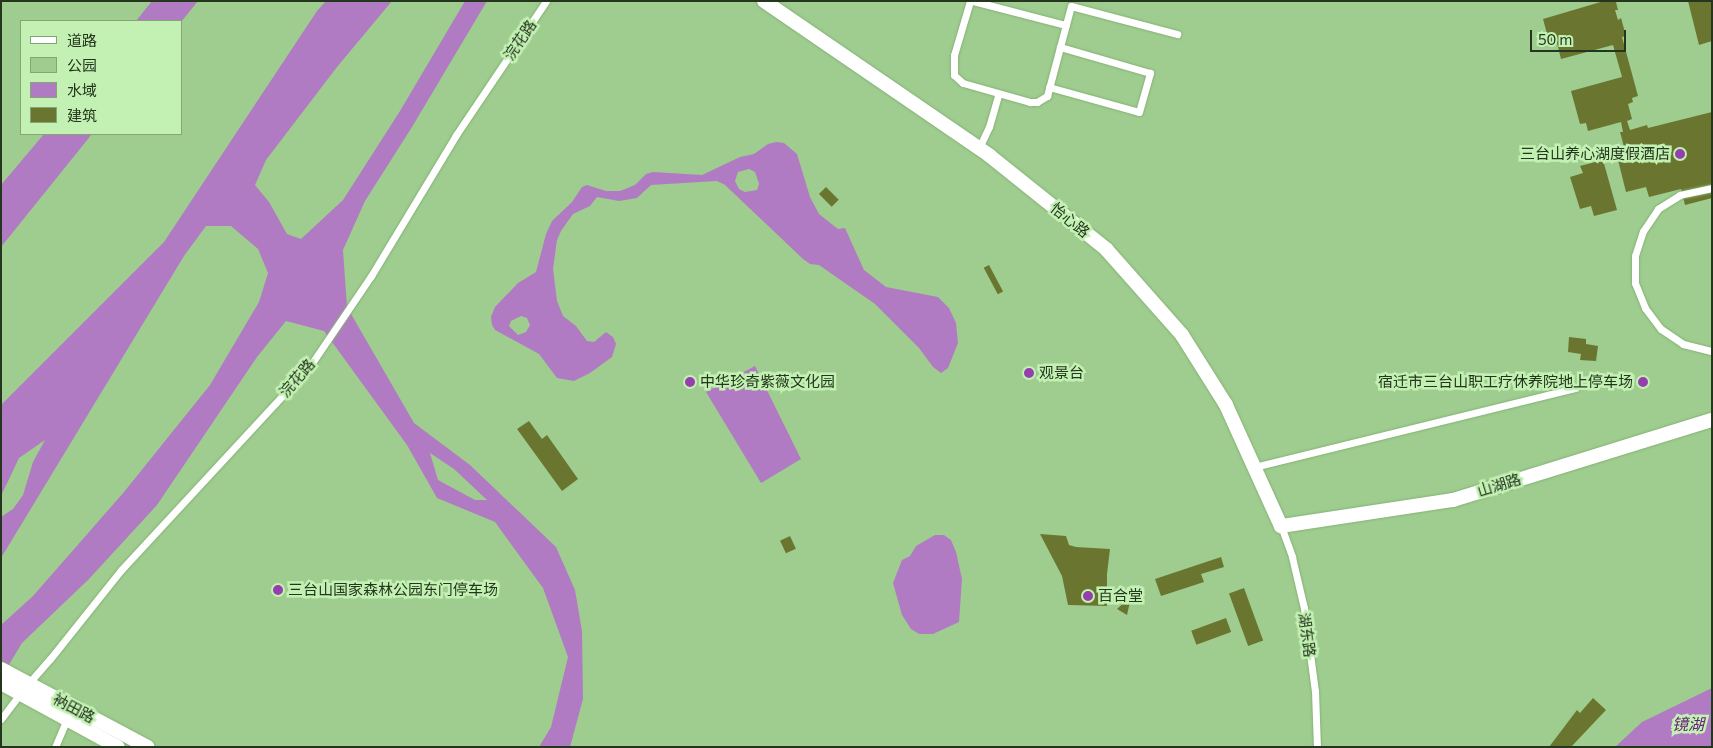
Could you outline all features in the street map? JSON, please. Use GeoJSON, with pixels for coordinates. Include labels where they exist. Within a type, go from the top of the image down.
{"type":"FeatureCollection","features":[{"type":"Feature","properties":{"kind":"street","name":"怡心路"},"geometry":{"type":"LineString","coordinates":[[764,1],[979,148],[1106,248],[1175,328],[1226,404],[1281,526]]}},
{"type":"Feature","properties":{"kind":"street","name":"山湖路"},"geometry":{"type":"LineString","coordinates":[[1281,526],[1452,500],[1712,420]]}},
{"type":"Feature","properties":{"kind":"street","name":"衲田路"},"geometry":{"type":"LineString","coordinates":[[12,681],[67,719],[118,747]]}},
{"type":"Feature","properties":{"kind":"street","name":"衲田路"},"geometry":{"type":"LineString","coordinates":[[12,681],[148,747]]}},
{"type":"Feature","properties":{"kind":"lane","name":"浣花路"},"geometry":{"type":"LineString","coordinates":[[1,719],[12,681],[50,659],[121,570],[310,366],[371,276],[456,135],[546,1]]}},
{"type":"Feature","properties":{"kind":"lane"},"geometry":{"type":"LineString","coordinates":[[1066,25],[971,1],[953,62],[954,75],[963,83],[1037,102],[1047,96],[1049,86],[1060,47],[1066,25],[1071,6],[1177,34]]}},
{"type":"Feature","properties":{"kind":"lane"},"geometry":{"type":"LineString","coordinates":[[1049,86],[1139,112],[1150,73],[1060,47]]}},
{"type":"Feature","properties":{"kind":"lane"},"geometry":{"type":"LineString","coordinates":[[979,148],[989,127],[999,93]]}},
{"type":"Feature","properties":{"kind":"lane"},"geometry":{"type":"LineString","coordinates":[[1712,188],[1680,195],[1658,209],[1642,230],[1635,256],[1635,283],[1644,308],[1661,329],[1684,344],[1712,351]]}},
{"type":"Feature","properties":{"kind":"lane"},"geometry":{"type":"LineString","coordinates":[[1254,467],[1575,388]]}},
{"type":"Feature","properties":{"kind":"lane","name":"湖东路"},"geometry":{"type":"LineString","coordinates":[[1281,526],[1292,557],[1304,608],[1315,691],[1317,747]]}},
{"type":"Feature","properties":{"kind":"lane"},"geometry":{"type":"LineString","coordinates":[[55,747],[67,719]]}},
{"type":"Feature","properties":{"kind":"green space"},"geometry":{"type":"Polygon","coordinates":[[[1,1],[1712,1],[1712,747],[1,747],[1,1]]]}},
{"type":"Feature","properties":{"kind":"water"},"geometry":{"type":"Polygon","coordinates":[[[152,1],[198,1],[182,21],[137,20],[152,1]]]}},
{"type":"Feature","properties":{"kind":"water"},"geometry":{"type":"Polygon","coordinates":[[[326,1],[392,1],[337,67],[266,160],[255,185],[269,202],[287,234],[301,239],[343,200],[400,111],[465,1],[487,1],[412,127],[365,201],[343,250],[347,307],[414,423],[470,465],[556,547],[575,590],[582,631],[583,699],[570,747],[539,747],[551,727],[568,657],[543,588],[495,522],[437,498],[407,445],[324,331],[286,321],[257,357],[157,505],[89,579],[22,643],[1,678],[1,625],[33,596],[124,492],[210,385],[259,302],[268,273],[258,249],[231,226],[206,226],[184,256],[1,558],[1,517],[13,509],[23,495],[33,462],[45,440],[19,458],[1,496],[1,405],[164,242],[317,11],[326,1]],[[430,453],[438,480],[475,500],[487,500],[454,469],[430,453]]]}},
{"type":"Feature","properties":{"kind":"water"},"geometry":{"type":"Polygon","coordinates":[[[43,135],[91,135],[1,247],[1,185],[43,135]]]}},
{"type":"Feature","properties":{"kind":"water"},"geometry":{"type":"Polygon","coordinates":[[[784,143],[797,154],[810,197],[819,214],[838,229],[845,228],[864,270],[886,287],[938,297],[949,308],[956,323],[958,343],[948,368],[941,373],[933,367],[919,348],[875,304],[819,265],[810,264],[803,259],[725,185],[717,181],[651,185],[637,198],[619,201],[597,197],[590,206],[573,214],[561,231],[557,240],[553,269],[557,301],[563,316],[576,326],[587,341],[594,342],[606,332],[613,337],[616,344],[612,357],[590,373],[574,381],[557,378],[539,354],[495,330],[491,317],[495,307],[518,283],[536,272],[546,234],[552,221],[572,202],[582,187],[587,185],[606,191],[620,191],[635,185],[646,174],[653,172],[702,175],[740,157],[754,154],[768,144],[784,143]],[[749,169],[738,172],[735,181],[739,189],[745,192],[757,190],[759,184],[755,172],[749,169]],[[521,316],[511,321],[509,326],[518,335],[526,332],[530,325],[527,318],[521,316]]]}},
{"type":"Feature","properties":{"kind":"water"},"geometry":{"type":"Polygon","coordinates":[[[755,366],[801,459],[761,483],[706,392],[755,366]]]}},
{"type":"Feature","properties":{"kind":"water"},"geometry":{"type":"Polygon","coordinates":[[[935,535],[944,535],[951,540],[956,552],[962,579],[959,622],[933,634],[919,634],[911,629],[902,615],[893,583],[902,560],[910,556],[916,546],[935,535]]]}},
{"type":"Feature","properties":{"kind":"water","name":"镜湖"},"geometry":{"type":"Polygon","coordinates":[[[1712,688],[1712,747],[1615,747],[1642,722],[1712,688]]]}},
{"type":"Feature","properties":{"kind":"building"},"geometry":{"type":"Polygon","coordinates":[[[1604,1],[1616,2],[1618,10],[1615,10],[1618,20],[1621,18],[1626,36],[1622,37],[1638,96],[1632,98],[1633,102],[1628,104],[1632,119],[1627,121],[1630,130],[1647,125],[1648,128],[1712,112],[1712,198],[1685,205],[1681,189],[1649,197],[1646,187],[1626,192],[1618,160],[1627,158],[1620,132],[1623,132],[1621,122],[1588,131],[1586,123],[1580,124],[1571,91],[1622,77],[1613,45],[1561,59],[1557,43],[1550,45],[1543,19],[1604,1]]]}},
{"type":"Feature","properties":{"kind":"building"},"geometry":{"type":"Polygon","coordinates":[[[1688,1],[1712,1],[1712,41],[1699,45],[1688,1]]]}},
{"type":"Feature","properties":{"kind":"building"},"geometry":{"type":"Polygon","coordinates":[[[1603,160],[1617,210],[1594,216],[1591,206],[1580,209],[1570,177],[1583,173],[1580,166],[1603,160]]]}},
{"type":"Feature","properties":{"kind":"building"},"geometry":{"type":"Polygon","coordinates":[[[826,187],[839,200],[832,207],[819,194],[826,187]]]}},
{"type":"Feature","properties":{"kind":"building"},"geometry":{"type":"Polygon","coordinates":[[[989,265],[1003,291],[998,294],[984,268],[989,265]]]}},
{"type":"Feature","properties":{"kind":"building"},"geometry":{"type":"Polygon","coordinates":[[[1569,337],[1586,339],[1586,344],[1598,346],[1596,361],[1580,360],[1581,354],[1568,352],[1569,337]]]}},
{"type":"Feature","properties":{"kind":"building"},"geometry":{"type":"Polygon","coordinates":[[[529,421],[542,439],[547,435],[578,479],[562,491],[517,429],[529,421]]]}},
{"type":"Feature","properties":{"kind":"building"},"geometry":{"type":"Polygon","coordinates":[[[1040,534],[1066,536],[1069,545],[1076,547],[1110,549],[1107,574],[1107,606],[1068,605],[1062,576],[1040,534]]]}},
{"type":"Feature","properties":{"kind":"building"},"geometry":{"type":"Polygon","coordinates":[[[790,536],[796,549],[786,553],[780,541],[790,536]]]}},
{"type":"Feature","properties":{"kind":"building"},"geometry":{"type":"Polygon","coordinates":[[[1221,557],[1224,567],[1201,574],[1204,582],[1161,596],[1155,579],[1221,557]]]}},
{"type":"Feature","properties":{"kind":"building"},"geometry":{"type":"Polygon","coordinates":[[[1244,588],[1263,641],[1248,646],[1229,593],[1244,588]]]}},
{"type":"Feature","properties":{"kind":"building"},"geometry":{"type":"Polygon","coordinates":[[[1128,599],[1130,602],[1127,615],[1117,609],[1128,599]]]}},
{"type":"Feature","properties":{"kind":"building"},"geometry":{"type":"Polygon","coordinates":[[[1226,618],[1231,632],[1196,645],[1191,631],[1226,618]]]}},
{"type":"Feature","properties":{"kind":"building"},"geometry":{"type":"Polygon","coordinates":[[[1593,698],[1606,710],[1571,747],[1549,747],[1577,710],[1580,713],[1593,698]]]}},
{"type":"Feature","properties":{"kind":"place","name":"三台山养心湖度假酒店"},"geometry":{"type":"Point","coordinates":[1680,154]}},
{"type":"Feature","properties":{"kind":"place","name":"观景台"},"geometry":{"type":"Point","coordinates":[1029,373]}},
{"type":"Feature","properties":{"kind":"place","name":"中华珍奇紫薇文化园"},"geometry":{"type":"Point","coordinates":[690,382]}},
{"type":"Feature","properties":{"kind":"place","name":"宿迁市三台山职工疗休养院地上停车场"},"geometry":{"type":"Point","coordinates":[1643,382]}},
{"type":"Feature","properties":{"kind":"place","name":"三台山国家森林公园东门停车场"},"geometry":{"type":"Point","coordinates":[278,590]}},
{"type":"Feature","properties":{"kind":"place","name":"百合堂"},"geometry":{"type":"Point","coordinates":[1088,596]}}]}
